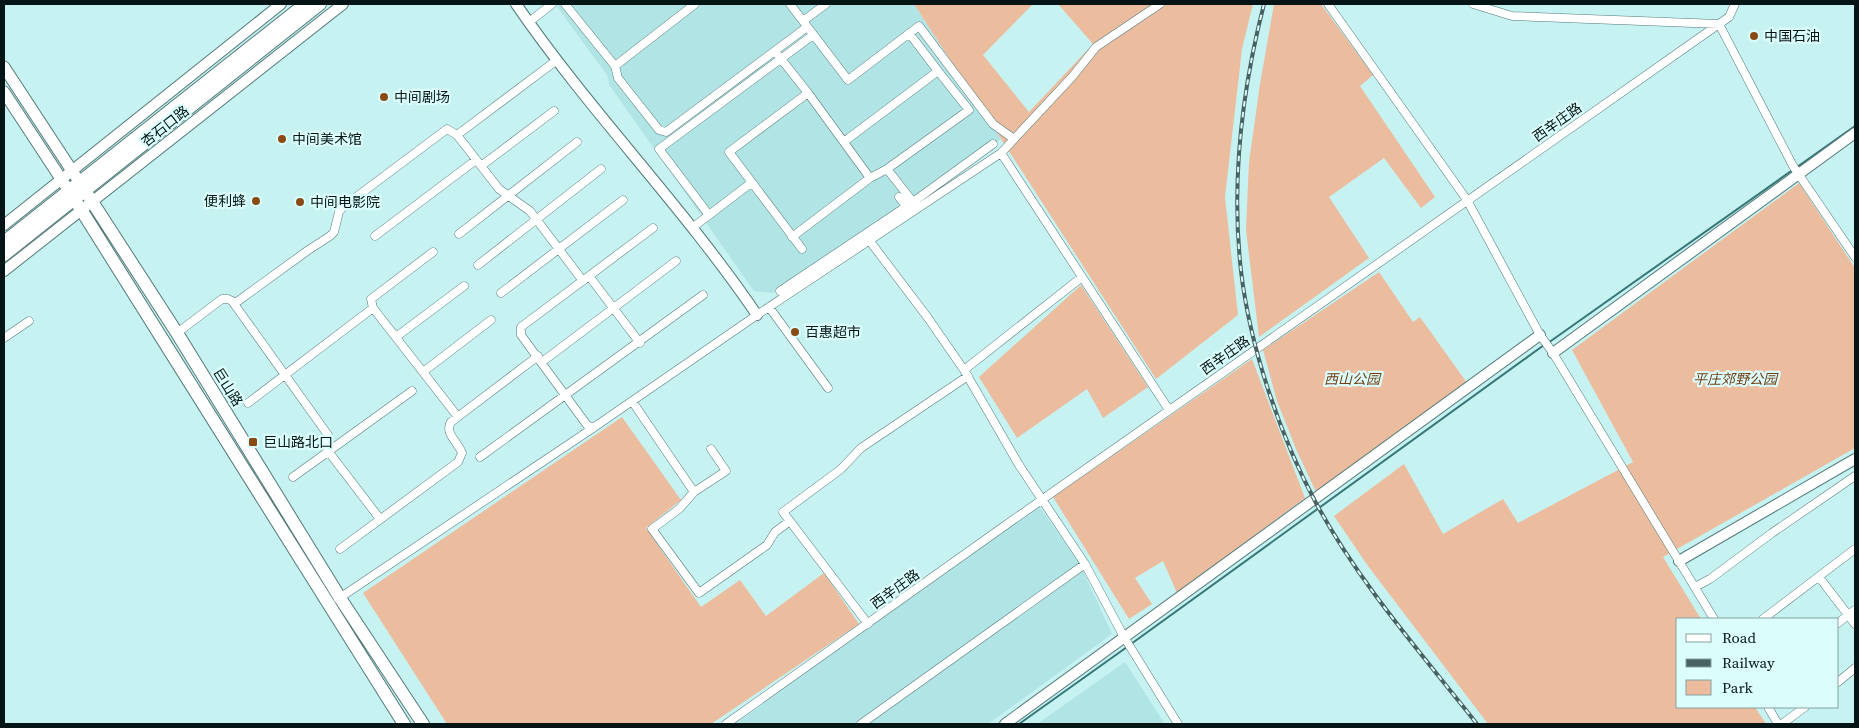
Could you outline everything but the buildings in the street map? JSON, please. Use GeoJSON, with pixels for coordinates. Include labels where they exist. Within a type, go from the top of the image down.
{"type":"FeatureCollection","features":[{"type":"Feature","properties":{"kind":"main road","name":"杏石口路"},"geometry":{"type":"LineString","coordinates":[[4,255],[72,196],[305,4]]}},
{"type":"Feature","properties":{"kind":"main road","name":"杏石口路"},"geometry":{"type":"LineString","coordinates":[[291,14],[320,4]]}},
{"type":"Feature","properties":{"kind":"main road","name":"巨山路"},"geometry":{"type":"LineString","coordinates":[[4,67],[72,171],[94,201],[340,598],[423,724]]}},
{"type":"Feature","properties":{"kind":"main road"},"geometry":{"type":"LineString","coordinates":[[4,92],[82,211],[404,724]]}},
{"type":"Feature","properties":{"kind":"main road","name":"杏石口路"},"geometry":{"type":"LineString","coordinates":[[4,242],[72,196]]}},
{"type":"Feature","properties":{"kind":"street","name":"杏石口路"},"geometry":{"type":"LineString","coordinates":[[4,225],[281,4]]}},
{"type":"Feature","properties":{"kind":"street","name":"杏石口路"},"geometry":{"type":"LineString","coordinates":[[4,272],[343,4]]}},
{"type":"Feature","properties":{"kind":"street"},"geometry":{"type":"LineString","coordinates":[[516,4],[556,60],[692,228],[757,315]]}},
{"type":"Feature","properties":{"kind":"street"},"geometry":{"type":"LineString","coordinates":[[529,22],[552,4]]}},
{"type":"Feature","properties":{"kind":"street"},"geometry":{"type":"LineString","coordinates":[[615,66],[695,4]]}},
{"type":"Feature","properties":{"kind":"street"},"geometry":{"type":"LineString","coordinates":[[790,4],[848,80],[919,26],[993,124],[1014,139]]}},
{"type":"Feature","properties":{"kind":"street"},"geometry":{"type":"LineString","coordinates":[[568,5],[615,66],[618,78],[659,130],[666,132],[775,51],[826,4]]}},
{"type":"Feature","properties":{"kind":"street"},"geometry":{"type":"LineString","coordinates":[[329,607],[757,315],[1001,153],[1072,77],[1096,47],[1160,4]]}},
{"type":"Feature","properties":{"kind":"street"},"geometry":{"type":"LineString","coordinates":[[1328,4],[1467,200],[1540,335],[1553,353],[1713,618]]}},
{"type":"Feature","properties":{"kind":"street"},"geometry":{"type":"LineString","coordinates":[[1473,4],[1512,16],[1719,24],[1796,170],[1855,257]]}},
{"type":"Feature","properties":{"kind":"street","name":"西辛庄路"},"geometry":{"type":"LineString","coordinates":[[726,724],[1168,410],[1729,17],[1735,4]]}},
{"type":"Feature","properties":{"kind":"street"},"geometry":{"type":"LineString","coordinates":[[792,237],[870,178],[887,169],[969,110],[909,33]]}},
{"type":"Feature","properties":{"kind":"street"},"geometry":{"type":"LineString","coordinates":[[709,215],[659,149],[813,35]]}},
{"type":"Feature","properties":{"kind":"street"},"geometry":{"type":"LineString","coordinates":[[775,51],[845,141],[870,178]]}},
{"type":"Feature","properties":{"kind":"street"},"geometry":{"type":"LineString","coordinates":[[456,135],[556,60]]}},
{"type":"Feature","properties":{"kind":"street"},"geometry":{"type":"LineString","coordinates":[[845,141],[938,71]]}},
{"type":"Feature","properties":{"kind":"street"},"geometry":{"type":"LineString","coordinates":[[802,249],[727,149],[808,93]]}},
{"type":"Feature","properties":{"kind":"street"},"geometry":{"type":"LineString","coordinates":[[375,236],[554,111]]}},
{"type":"Feature","properties":{"kind":"street"},"geometry":{"type":"LineString","coordinates":[[234,304],[330,236],[334,232],[339,212],[352,200],[447,129],[456,135],[499,189],[530,211],[559,249],[640,342]]}},
{"type":"Feature","properties":{"kind":"street"},"geometry":{"type":"LineString","coordinates":[[1553,353],[1796,170],[1855,133]]}},
{"type":"Feature","properties":{"kind":"street"},"geometry":{"type":"LineString","coordinates":[[459,234],[577,142]]}},
{"type":"Feature","properties":{"kind":"street"},"geometry":{"type":"LineString","coordinates":[[780,291],[909,204],[993,144]]}},
{"type":"Feature","properties":{"kind":"street"},"geometry":{"type":"LineString","coordinates":[[1001,153],[1168,410]]}},
{"type":"Feature","properties":{"kind":"street"},"geometry":{"type":"LineString","coordinates":[[478,265],[601,169]]}},
{"type":"Feature","properties":{"kind":"street"},"geometry":{"type":"LineString","coordinates":[[887,169],[909,204]]}},
{"type":"Feature","properties":{"kind":"street"},"geometry":{"type":"LineString","coordinates":[[692,228],[751,183]]}},
{"type":"Feature","properties":{"kind":"street"},"geometry":{"type":"LineString","coordinates":[[899,197],[909,204]]}},
{"type":"Feature","properties":{"kind":"street"},"geometry":{"type":"LineString","coordinates":[[501,293],[623,200]]}},
{"type":"Feature","properties":{"kind":"street"},"geometry":{"type":"LineString","coordinates":[[593,428],[587,425],[521,335],[521,327],[653,228]]}},
{"type":"Feature","properties":{"kind":"street"},"geometry":{"type":"LineString","coordinates":[[869,240],[928,318],[966,373],[1019,465],[1085,564],[1124,638],[1178,724]]}},
{"type":"Feature","properties":{"kind":"street"},"geometry":{"type":"LineString","coordinates":[[433,252],[372,299],[373,308],[458,417]]}},
{"type":"Feature","properties":{"kind":"street"},"geometry":{"type":"LineString","coordinates":[[340,549],[460,460],[462,453],[448,430],[451,422],[676,261]]}},
{"type":"Feature","properties":{"kind":"street"},"geometry":{"type":"LineString","coordinates":[[868,624],[783,512],[841,469],[860,448],[926,406],[1082,277]]}},
{"type":"Feature","properties":{"kind":"street"},"geometry":{"type":"LineString","coordinates":[[396,337],[464,286]]}},
{"type":"Feature","properties":{"kind":"street"},"geometry":{"type":"LineString","coordinates":[[480,457],[703,295]]}},
{"type":"Feature","properties":{"kind":"street"},"geometry":{"type":"LineString","coordinates":[[177,333],[222,299],[228,299],[234,304],[328,435],[328,451],[380,519]]}},
{"type":"Feature","properties":{"kind":"street"},"geometry":{"type":"LineString","coordinates":[[769,307],[828,388]]}},
{"type":"Feature","properties":{"kind":"street"},"geometry":{"type":"LineString","coordinates":[[248,403],[373,308]]}},
{"type":"Feature","properties":{"kind":"street"},"geometry":{"type":"LineString","coordinates":[[423,372],[490,320]]}},
{"type":"Feature","properties":{"kind":"street"},"geometry":{"type":"LineString","coordinates":[[4,338],[30,321]]}},
{"type":"Feature","properties":{"kind":"street"},"geometry":{"type":"LineString","coordinates":[[1005,724],[1540,335]]}},
{"type":"Feature","properties":{"kind":"street"},"geometry":{"type":"LineString","coordinates":[[292,477],[412,391]]}},
{"type":"Feature","properties":{"kind":"street"},"geometry":{"type":"LineString","coordinates":[[632,401],[694,492]]}},
{"type":"Feature","properties":{"kind":"street"},"geometry":{"type":"LineString","coordinates":[[711,449],[726,470],[694,492],[679,509],[652,528],[699,593],[767,546],[775,532],[790,521]]}},
{"type":"Feature","properties":{"kind":"street"},"geometry":{"type":"LineString","coordinates":[[1679,561],[1855,459]]}},
{"type":"Feature","properties":{"kind":"street"},"geometry":{"type":"LineString","coordinates":[[1695,587],[1710,579],[1772,533],[1855,476]]}},
{"type":"Feature","properties":{"kind":"street"},"geometry":{"type":"LineString","coordinates":[[1764,618],[1855,549]]}},
{"type":"Feature","properties":{"kind":"street"},"geometry":{"type":"LineString","coordinates":[[861,724],[1085,564]]}},
{"type":"Feature","properties":{"kind":"street"},"geometry":{"type":"LineString","coordinates":[[1819,577],[1852,613],[1855,624]]}},
{"type":"Feature","properties":{"kind":"street"},"geometry":{"type":"LineString","coordinates":[[1839,622],[1852,613]]}},
{"type":"Feature","properties":{"kind":"street"},"geometry":{"type":"LineString","coordinates":[[1839,681],[1855,668]]}},
{"type":"Feature","properties":{"kind":"street"},"geometry":{"type":"LineString","coordinates":[[1769,708],[1780,724],[1804,708]]}},
{"type":"Feature","properties":{"kind":"shaded area"},"geometry":{"type":"Polygon","coordinates":[[[555,4],[914,4],[1001,139],[773,293],[754,291],[610,86],[607,75],[555,4]]]}},
{"type":"Feature","properties":{"kind":"shaded area"},"geometry":{"type":"Polygon","coordinates":[[[1039,506],[1080,564],[1112,634],[988,724],[735,724],[1039,506]]]}},
{"type":"Feature","properties":{"kind":"shaded area"},"geometry":{"type":"Polygon","coordinates":[[[1125,662],[1165,724],[1037,724],[1125,662]]]}},
{"type":"Feature","properties":{"kind":"green space"},"geometry":{"type":"Polygon","coordinates":[[[914,4],[1033,4],[983,55],[1029,112],[1093,44],[1058,4],[1253,4],[1242,49],[1225,197],[1238,315],[1156,379],[914,4]]]}},
{"type":"Feature","properties":{"kind":"green space"},"geometry":{"type":"Polygon","coordinates":[[[1274,4],[1321,4],[1373,75],[1360,86],[1435,197],[1421,208],[1384,158],[1329,197],[1369,258],[1259,337],[1246,230],[1249,162],[1274,4]]]}},
{"type":"Feature","properties":{"kind":"green space","name":"平庄郊野公园"},"geometry":{"type":"Polygon","coordinates":[[[1799,183],[1855,268],[1855,448],[1663,557],[1700,618],[1676,618],[1676,708],[1756,708],[1766,724],[1488,724],[1368,566],[1334,516],[1404,464],[1443,534],[1503,499],[1518,523],[1633,462],[1572,350],[1799,183]]]}},
{"type":"Feature","properties":{"kind":"green space","name":"西山公园"},"geometry":{"type":"Polygon","coordinates":[[[1379,272],[1413,322],[1420,317],[1467,383],[1317,494],[1296,449],[1277,401],[1263,350],[1379,272]]]}},
{"type":"Feature","properties":{"kind":"green space"},"geometry":{"type":"Polygon","coordinates":[[[1081,285],[1148,387],[1103,418],[1087,389],[1017,438],[979,377],[1081,285]]]}},
{"type":"Feature","properties":{"kind":"green space"},"geometry":{"type":"Polygon","coordinates":[[[1252,359],[1305,498],[1177,593],[1163,561],[1135,578],[1152,604],[1129,619],[1053,497],[1252,359]]]}},
{"type":"Feature","properties":{"kind":"green space"},"geometry":{"type":"Polygon","coordinates":[[[622,417],[681,500],[646,528],[701,607],[740,580],[766,616],[824,573],[859,624],[711,724],[447,724],[363,593],[622,417]]]}},
{"type":"Feature","properties":{"kind":"waterway"},"geometry":{"type":"LineString","coordinates":[[1797,167],[1855,126]]}},
{"type":"Feature","properties":{"kind":"waterway"},"geometry":{"type":"LineString","coordinates":[[1548,343],[1794,169]]}},
{"type":"Feature","properties":{"kind":"waterway"},"geometry":{"type":"LineString","coordinates":[[1131,644],[1544,345]]}},
{"type":"Feature","properties":{"kind":"waterway"},"geometry":{"type":"LineString","coordinates":[[1019,724],[1127,647]]}},
{"type":"Feature","properties":{"kind":"railway"},"geometry":{"type":"LineString","coordinates":[[1264,4],[1244,103],[1240,136],[1237,204],[1238,238],[1245,300],[1259,360],[1290,449],[1333,533],[1392,617],[1477,724]]}},
{"type":"Feature","properties":{"kind":"place","name":"中国石油"},"geometry":{"type":"Point","coordinates":[1754,36]}},
{"type":"Feature","properties":{"kind":"place","name":"中间剧场"},"geometry":{"type":"Point","coordinates":[384,97]}},
{"type":"Feature","properties":{"kind":"place","name":"中间美术馆"},"geometry":{"type":"Point","coordinates":[282,139]}},
{"type":"Feature","properties":{"kind":"place","name":"便利蜂"},"geometry":{"type":"Point","coordinates":[256,201]}},
{"type":"Feature","properties":{"kind":"place","name":"中间电影院"},"geometry":{"type":"Point","coordinates":[300,202]}},
{"type":"Feature","properties":{"kind":"place","name":"百惠超市"},"geometry":{"type":"Point","coordinates":[795,332]}},
{"type":"Feature","properties":{"kind":"place","name":"巨山路北口"},"geometry":{"type":"Point","coordinates":[253,442]}}]}
